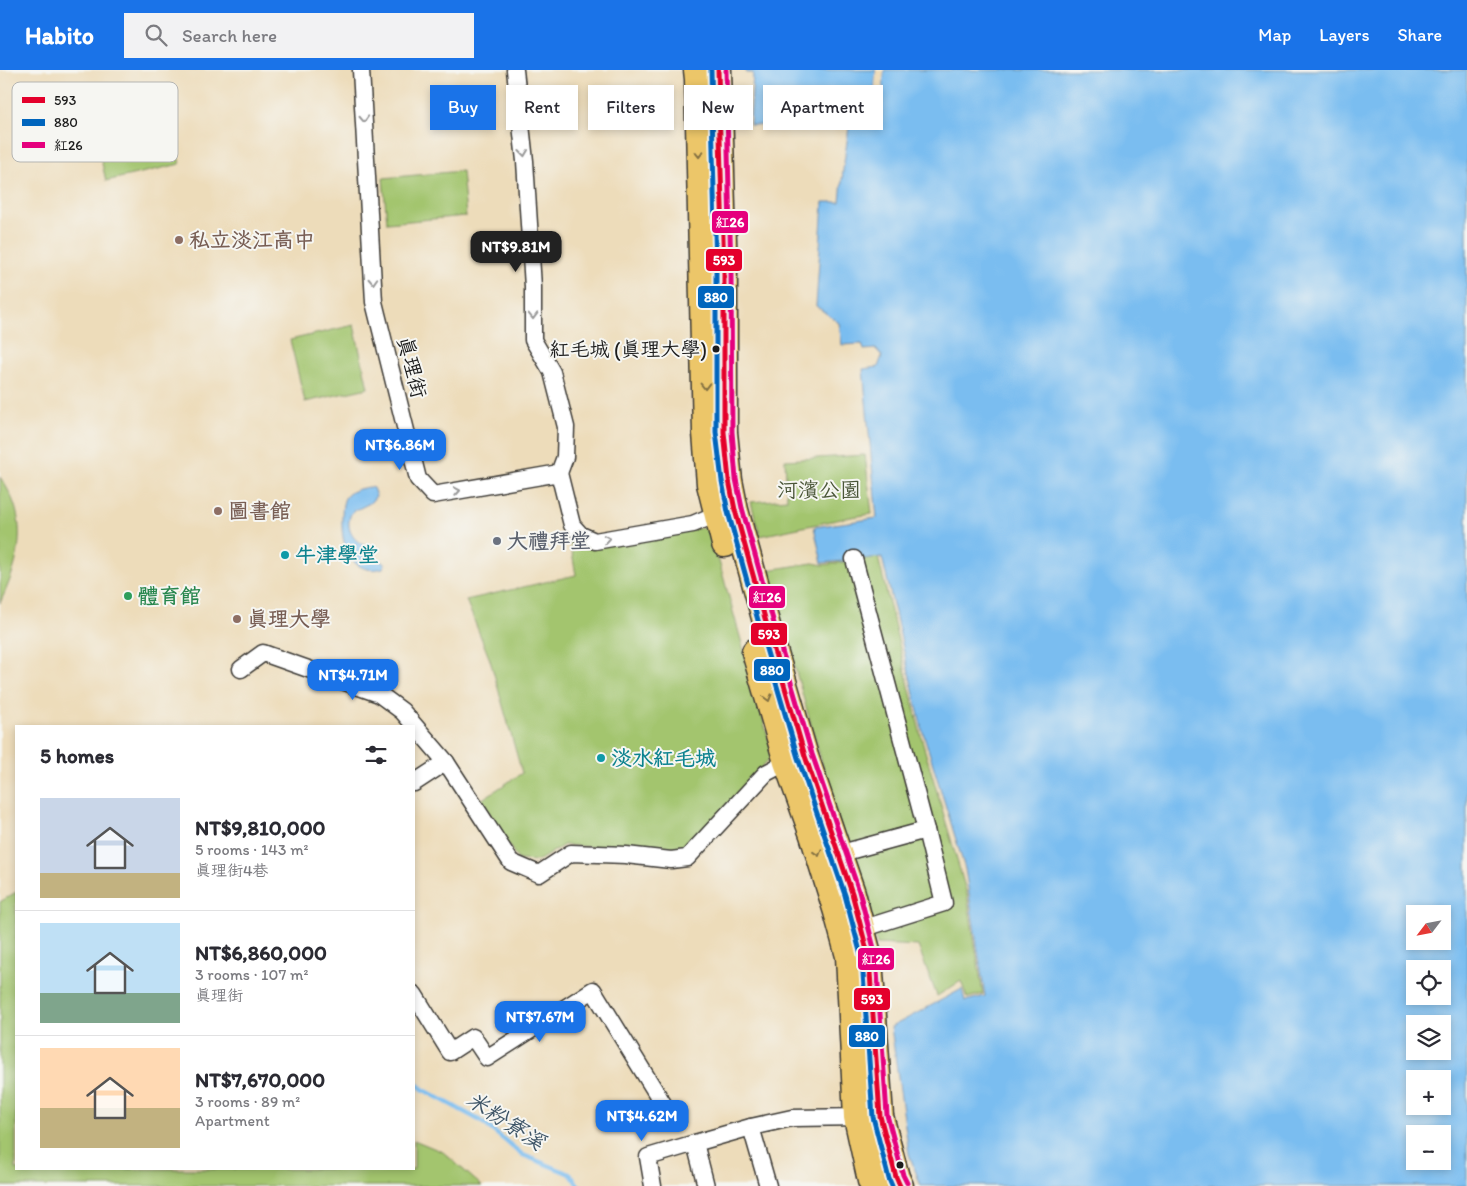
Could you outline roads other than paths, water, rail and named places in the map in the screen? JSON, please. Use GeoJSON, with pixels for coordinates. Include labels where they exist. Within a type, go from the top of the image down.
{"type":"FeatureCollection","features":[{"type":"Feature","properties":{"kind":"main road"},"geometry":{"type":"LineString","coordinates":[[697,70],[706,433],[710,484],[726,512],[805,756],[852,893],[869,958],[868,1117],[900,1186]]}},
{"type":"Feature","properties":{"kind":"main road"},"geometry":{"type":"LineString","coordinates":[[718,70],[724,272],[724,432],[729,480],[726,512],[787,762],[813,835],[849,956],[868,1117],[872,1184]]}},
{"type":"Feature","properties":{"kind":"street","name":"真理街"},"geometry":{"type":"LineString","coordinates":[[361,70],[374,302],[418,479],[434,495],[559,473]]}},
{"type":"Feature","properties":{"kind":"street"},"geometry":{"type":"LineString","coordinates":[[515,70],[525,161],[533,287],[534,340],[552,372],[566,428],[565,457],[559,473],[572,525],[581,535],[595,541],[693,524],[726,512]]}},
{"type":"Feature","properties":{"kind":"street"},"geometry":{"type":"LineString","coordinates":[[854,559],[944,903],[871,926]]}},
{"type":"Feature","properties":{"kind":"street"},"geometry":{"type":"LineString","coordinates":[[242,669],[263,653],[379,694],[402,711],[414,725]]}},
{"type":"Feature","properties":{"kind":"street"},"geometry":{"type":"LineString","coordinates":[[415,726],[446,762],[510,862],[540,874],[571,853],[626,855],[671,860],[687,858],[766,773],[787,762]]}},
{"type":"Feature","properties":{"kind":"street"},"geometry":{"type":"LineString","coordinates":[[415,782],[446,762]]}},
{"type":"Feature","properties":{"kind":"street"},"geometry":{"type":"LineString","coordinates":[[838,854],[926,830]]}},
{"type":"Feature","properties":{"kind":"street"},"geometry":{"type":"LineString","coordinates":[[415,996],[450,1052],[473,1036],[487,1058],[593,990],[672,1120]]}},
{"type":"Feature","properties":{"kind":"street"},"geometry":{"type":"LineString","coordinates":[[652,1186],[648,1157],[751,1127],[792,1118],[868,1117]]}},
{"type":"Feature","properties":{"kind":"street"},"geometry":{"type":"LineString","coordinates":[[751,1127],[768,1186]]}},
{"type":"Feature","properties":{"kind":"street"},"geometry":{"type":"LineString","coordinates":[[695,1143],[706,1186]]}},
{"type":"Feature","properties":{"kind":"water"},"geometry":{"type":"Polygon","coordinates":[[[746,70],[876,70],[875,85],[763,85],[763,125],[753,125],[753,73],[746,73],[746,70]]]}},
{"type":"Feature","properties":{"kind":"water"},"geometry":{"type":"Polygon","coordinates":[[[884,70],[1467,70],[1467,1186],[921,1186],[909,1154],[891,1027],[962,989],[965,1001],[985,996],[965,869],[922,729],[882,557],[822,563],[814,527],[877,518],[863,369],[878,367],[882,356],[876,349],[864,350],[862,344],[842,345],[839,323],[816,306],[823,202],[840,202],[849,130],[883,130],[884,70]]]}},
{"type":"Feature","properties":{"kind":"water"},"geometry":{"type":"Polygon","coordinates":[[[373,488],[376,496],[370,503],[352,512],[349,528],[353,537],[366,546],[370,557],[385,564],[383,568],[372,570],[356,564],[346,549],[342,531],[342,509],[345,498],[353,491],[373,488]]]}},
{"type":"Feature","properties":{"kind":"waterway","name":"米粉寮溪"},"geometry":{"type":"LineString","coordinates":[[415,1083],[424,1090],[481,1121],[523,1155],[570,1174],[579,1186]]}},
{"type":"Feature","properties":{"kind":"place","name":"私立淡江高中"},"geometry":{"type":"Point","coordinates":[179,240]}},
{"type":"Feature","properties":{"kind":"place","name":"紅毛城 (真理大學)"},"geometry":{"type":"Point","coordinates":[716,349]}},
{"type":"Feature","properties":{"kind":"place","name":"圖書館"},"geometry":{"type":"Point","coordinates":[218,511]}},
{"type":"Feature","properties":{"kind":"place","name":"大禮拜堂"},"geometry":{"type":"Point","coordinates":[497,541]}},
{"type":"Feature","properties":{"kind":"place","name":"牛津學堂"},"geometry":{"type":"Point","coordinates":[285,555]}},
{"type":"Feature","properties":{"kind":"place","name":"體育館"},"geometry":{"type":"Point","coordinates":[128,596]}},
{"type":"Feature","properties":{"kind":"place","name":"真理大學"},"geometry":{"type":"Point","coordinates":[237,619]}},
{"type":"Feature","properties":{"kind":"place","name":"淡水紅毛城"},"geometry":{"type":"Point","coordinates":[601,758]}},
{"type":"Feature","properties":{"kind":"park label","name":"河濱公園"},"geometry":{"type":"Point","coordinates":[819,490]}}]}
